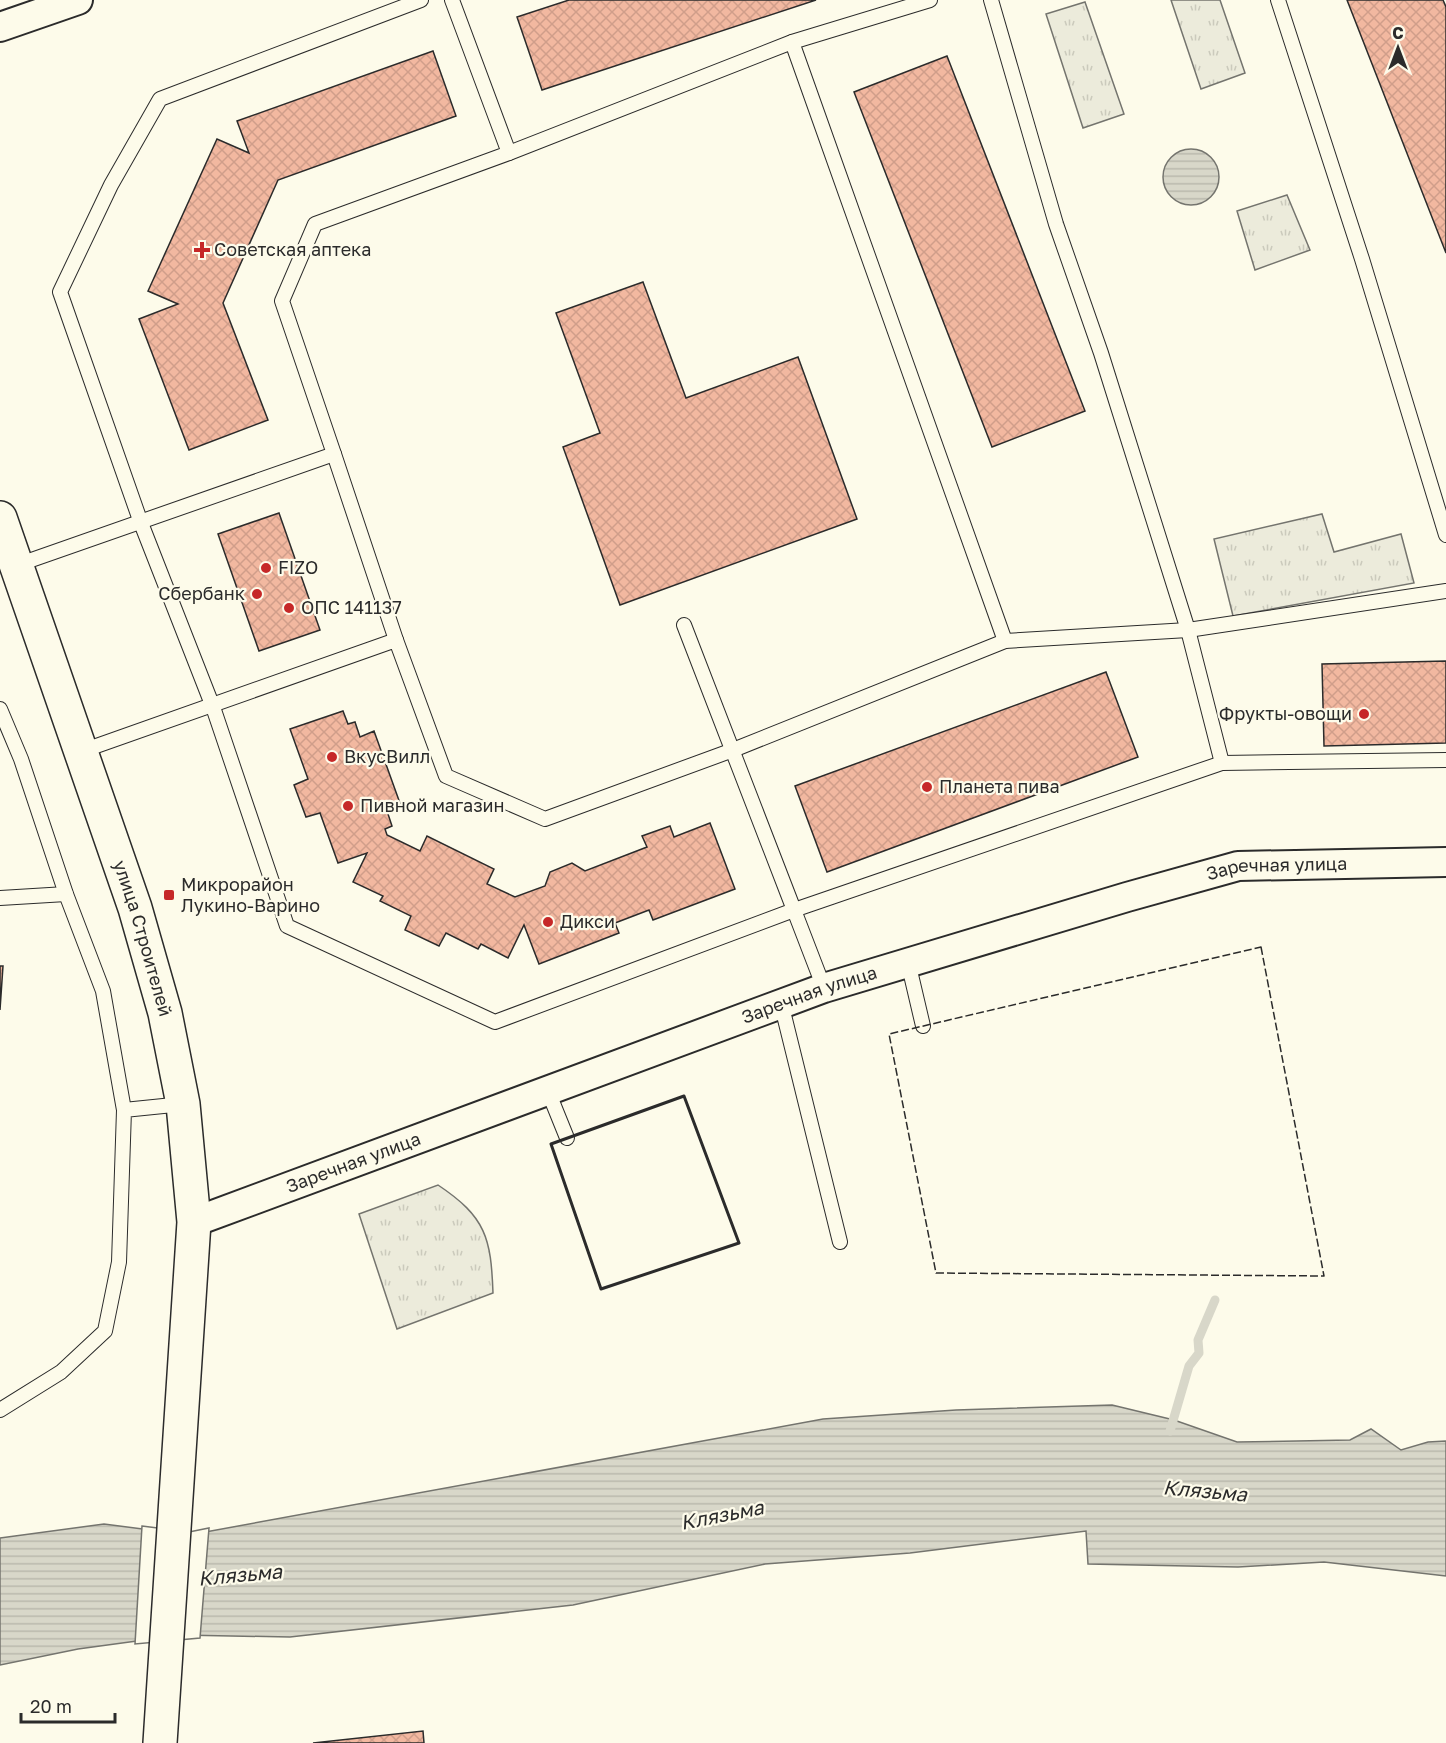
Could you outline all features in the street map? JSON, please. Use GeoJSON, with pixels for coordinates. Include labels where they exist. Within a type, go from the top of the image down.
{"type":"FeatureCollection","features":[{"type":"Feature","properties":{"kind":"street"},"geometry":{"type":"LineString","coordinates":[[0,27],[78,0]]}},
{"type":"Feature","properties":{"kind":"street","name":"улица Строителей"},"geometry":{"type":"LineString","coordinates":[[0,518],[135,909],[165,1013],[183,1104],[194,1222],[160,1743]]}},
{"type":"Feature","properties":{"kind":"street","name":"Заречная улица"},"geometry":{"type":"LineString","coordinates":[[194,1222],[824,988],[1238,866],[1446,862]]}},
{"type":"Feature","properties":{"kind":"lane"},"geometry":{"type":"LineString","coordinates":[[421,0],[160,99],[111,185],[60,292],[141,523],[213,707],[287,926],[495,1022],[794,910],[1222,763],[1446,760]]}},
{"type":"Feature","properties":{"kind":"lane"},"geometry":{"type":"LineString","coordinates":[[452,0],[509,153]]}},
{"type":"Feature","properties":{"kind":"lane"},"geometry":{"type":"LineString","coordinates":[[930,0],[792,42],[509,153],[315,224],[282,301],[396,640],[446,776],[545,819],[733,750],[1005,641],[1188,630],[1446,591]]}},
{"type":"Feature","properties":{"kind":"lane"},"geometry":{"type":"LineString","coordinates":[[991,0],[1056,224],[1101,353],[1188,630],[1222,763]]}},
{"type":"Feature","properties":{"kind":"lane"},"geometry":{"type":"LineString","coordinates":[[1278,0],[1362,259],[1446,535]]}},
{"type":"Feature","properties":{"kind":"lane"},"geometry":{"type":"LineString","coordinates":[[792,42],[1005,641]]}},
{"type":"Feature","properties":{"kind":"lane"},"geometry":{"type":"LineString","coordinates":[[17,565],[334,454]]}},
{"type":"Feature","properties":{"kind":"lane"},"geometry":{"type":"LineString","coordinates":[[684,625],[824,988]]}},
{"type":"Feature","properties":{"kind":"lane"},"geometry":{"type":"LineString","coordinates":[[82,751],[213,707],[396,640]]}},
{"type":"Feature","properties":{"kind":"lane"},"geometry":{"type":"LineString","coordinates":[[0,709],[21,759],[66,894],[103,991],[124,1110],[119,1262],[105,1331],[61,1372],[0,1410]]}},
{"type":"Feature","properties":{"kind":"lane"},"geometry":{"type":"LineString","coordinates":[[0,898],[66,894]]}},
{"type":"Feature","properties":{"kind":"lane"},"geometry":{"type":"LineString","coordinates":[[908,962],[923,1026]]}},
{"type":"Feature","properties":{"kind":"lane"},"geometry":{"type":"LineString","coordinates":[[781,1003],[840,1242]]}},
{"type":"Feature","properties":{"kind":"lane"},"geometry":{"type":"LineString","coordinates":[[548,1091],[567,1138]]}},
{"type":"Feature","properties":{"kind":"lane"},"geometry":{"type":"LineString","coordinates":[[124,1110],[183,1104]]}},
{"type":"Feature","properties":{"kind":"green space"},"geometry":{"type":"Polygon","coordinates":[[[1171,0],[1220,0],[1245,73],[1201,89],[1171,0]]]}},
{"type":"Feature","properties":{"kind":"green space"},"geometry":{"type":"Polygon","coordinates":[[[1085,2],[1124,114],[1083,128],[1046,14],[1085,2]]]}},
{"type":"Feature","properties":{"kind":"green space"},"geometry":{"type":"Polygon","coordinates":[[[1287,195],[1310,250],[1255,270],[1237,211],[1287,195]]]}},
{"type":"Feature","properties":{"kind":"green space"},"geometry":{"type":"Polygon","coordinates":[[[1322,514],[1334,552],[1401,534],[1414,583],[1233,616],[1214,539],[1322,514]]]}},
{"type":"Feature","properties":{"kind":"green space"},"geometry":{"type":"Polygon","coordinates":[[[438,1185],[467,1208],[483,1230],[490,1257],[493,1293],[397,1329],[359,1214],[438,1185]]]}},
{"type":"Feature","properties":{"kind":"water"},"geometry":{"type":"Polygon","coordinates":[[[1191,149],[1202,151],[1211,157],[1217,166],[1219,177],[1217,188],[1211,197],[1202,203],[1191,205],[1180,203],[1171,197],[1165,188],[1163,177],[1165,166],[1171,157],[1180,151],[1191,149]]]}},
{"type":"Feature","properties":{"kind":"water","name":"Клязьма"},"geometry":{"type":"Polygon","coordinates":[[[1112,1405],[1174,1420],[1237,1442],[1350,1440],[1371,1429],[1401,1450],[1428,1442],[1446,1441],[1446,1576],[1324,1562],[1238,1567],[1088,1564],[1086,1531],[910,1553],[765,1564],[573,1605],[290,1637],[181,1635],[78,1649],[0,1665],[0,1538],[104,1524],[189,1535],[823,1419],[956,1410],[1112,1405]]]}},
{"type":"Feature","properties":{"kind":"pier"},"geometry":{"type":"Polygon","coordinates":[[[142,1526],[189,1532],[209,1528],[200,1638],[135,1644],[142,1526]]]}},
{"type":"Feature","properties":{"kind":"building"},"geometry":{"type":"Polygon","coordinates":[[[569,0],[816,0],[542,90],[517,17],[569,0]]]}},
{"type":"Feature","properties":{"kind":"building"},"geometry":{"type":"Polygon","coordinates":[[[1347,0],[1443,0],[1446,7],[1446,253],[1347,0]]]}},
{"type":"Feature","properties":{"kind":"building"},"geometry":{"type":"Polygon","coordinates":[[[433,51],[456,116],[278,180],[223,303],[268,420],[189,450],[139,319],[178,304],[148,291],[217,139],[249,153],[237,121],[433,51]]]}},
{"type":"Feature","properties":{"kind":"building"},"geometry":{"type":"Polygon","coordinates":[[[947,56],[1085,411],[992,447],[854,92],[947,56]]]}},
{"type":"Feature","properties":{"kind":"building"},"geometry":{"type":"Polygon","coordinates":[[[643,282],[686,398],[798,357],[857,519],[620,605],[563,447],[600,433],[556,313],[643,282]]]}},
{"type":"Feature","properties":{"kind":"building"},"geometry":{"type":"Polygon","coordinates":[[[279,513],[320,630],[259,651],[218,534],[279,513]]]}},
{"type":"Feature","properties":{"kind":"building"},"geometry":{"type":"Polygon","coordinates":[[[1446,661],[1446,743],[1324,746],[1322,664],[1446,661]]]}},
{"type":"Feature","properties":{"kind":"building"},"geometry":{"type":"Polygon","coordinates":[[[1106,672],[1138,757],[827,872],[795,786],[1106,672]]]}},
{"type":"Feature","properties":{"kind":"building"},"geometry":{"type":"Polygon","coordinates":[[[343,711],[348,724],[355,722],[360,737],[374,731],[401,806],[387,811],[392,826],[385,829],[387,835],[420,851],[427,836],[494,869],[487,884],[515,897],[545,886],[550,872],[572,863],[585,871],[647,847],[642,836],[670,826],[674,837],[710,823],[735,889],[653,920],[649,910],[615,923],[619,933],[539,964],[524,925],[508,958],[481,944],[478,949],[446,933],[439,946],[405,930],[411,916],[380,901],[383,896],[353,882],[367,853],[338,863],[320,813],[306,817],[294,785],[308,779],[290,729],[343,711]]]}},
{"type":"Feature","properties":{"kind":"building"},"geometry":{"type":"Polygon","coordinates":[[[0,966],[3,966],[0,1010],[0,966]]]}},
{"type":"Feature","properties":{"kind":"building"},"geometry":{"type":"Polygon","coordinates":[[[423,1731],[424,1743],[313,1743],[423,1731]]]}},
{"type":"Feature","properties":{"kind":"waterway"},"geometry":{"type":"LineString","coordinates":[[1170,1431],[1189,1366],[1199,1353],[1198,1340],[1215,1300]]}},
{"type":"Feature","properties":{"kind":"fence"},"geometry":{"type":"LineString","coordinates":[[1261,947],[1324,1276],[936,1273],[889,1034],[1261,947]]}},
{"type":"Feature","properties":{"kind":"wall"},"geometry":{"type":"LineString","coordinates":[[684,1096],[739,1243],[601,1289],[551,1144],[684,1096]]}},
{"type":"Feature","properties":{"kind":"place","name":"Советская аптека"},"geometry":{"type":"Point","coordinates":[202,250]}},
{"type":"Feature","properties":{"kind":"place","name":"FIZO"},"geometry":{"type":"Point","coordinates":[266,568]}},
{"type":"Feature","properties":{"kind":"place","name":"Сбербанк"},"geometry":{"type":"Point","coordinates":[257,594]}},
{"type":"Feature","properties":{"kind":"place","name":"ОПС 141137"},"geometry":{"type":"Point","coordinates":[289,608]}},
{"type":"Feature","properties":{"kind":"place","name":"Фрукты-овощи"},"geometry":{"type":"Point","coordinates":[1364,714]}},
{"type":"Feature","properties":{"kind":"place","name":"ВкусВилл"},"geometry":{"type":"Point","coordinates":[332,757]}},
{"type":"Feature","properties":{"kind":"place","name":"Планета пива"},"geometry":{"type":"Point","coordinates":[927,787]}},
{"type":"Feature","properties":{"kind":"place","name":"Пивной магазин"},"geometry":{"type":"Point","coordinates":[348,806]}},
{"type":"Feature","properties":{"kind":"place","name":"Микрорайон Лукино-Варино"},"geometry":{"type":"Point","coordinates":[169,895]}},
{"type":"Feature","properties":{"kind":"place","name":"Дикси"},"geometry":{"type":"Point","coordinates":[548,922]}}]}
